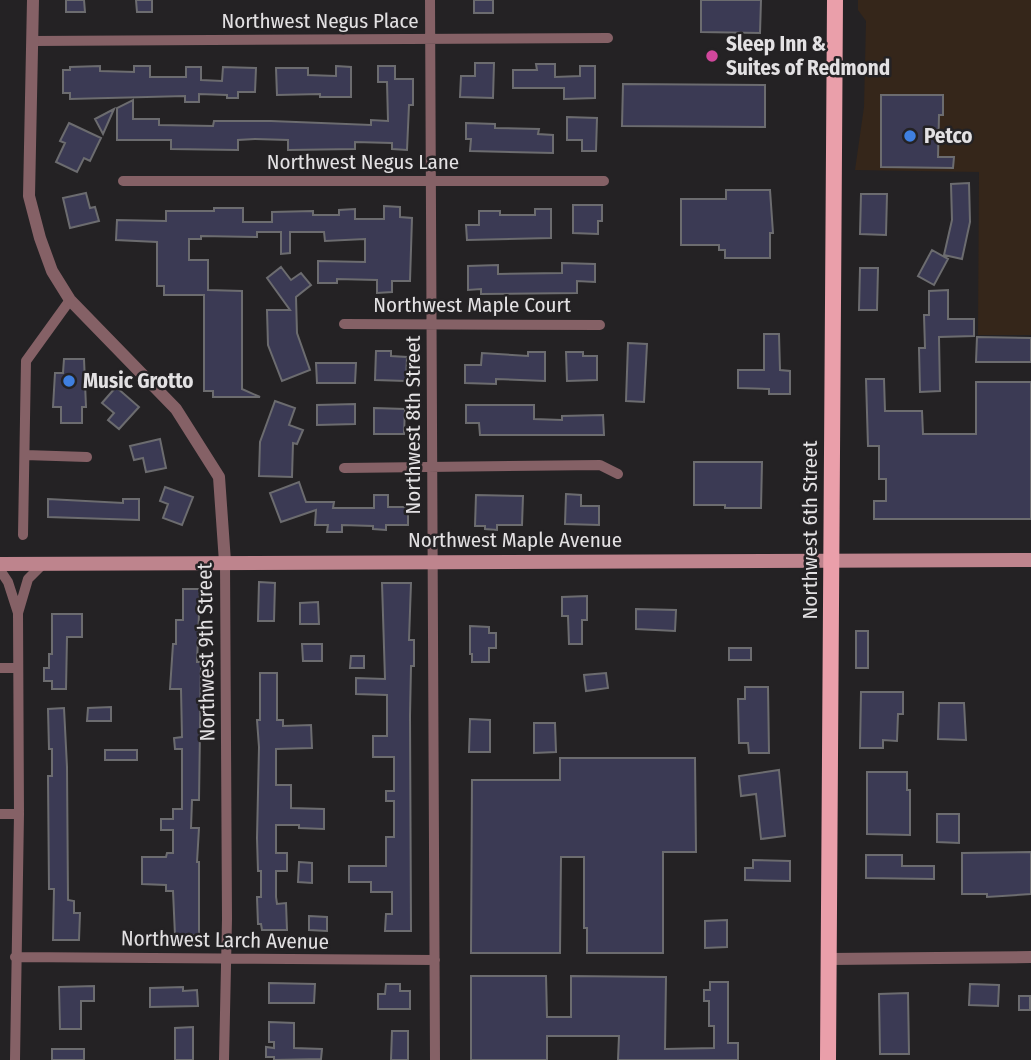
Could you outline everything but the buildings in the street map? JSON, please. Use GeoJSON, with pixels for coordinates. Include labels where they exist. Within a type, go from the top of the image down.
{"type":"FeatureCollection","features":[{"type":"Feature","properties":{"kind":"main road","name":"Northwest 6th Street"},"geometry":{"type":"LineString","coordinates":[[828,1060],[835,0]]}},
{"type":"Feature","properties":{"kind":"main road","name":"Northwest Maple Avenue"},"geometry":{"type":"LineString","coordinates":[[0,564],[1031,560]]}},
{"type":"Feature","properties":{"kind":"street","name":"Northwest 9th Street"},"geometry":{"type":"LineString","coordinates":[[33,0],[29,197],[52,271],[70,300],[176,409],[219,477],[225,562],[224,1060]]}},
{"type":"Feature","properties":{"kind":"street","name":"Northwest 8th Street"},"geometry":{"type":"LineString","coordinates":[[430,0],[435,1060]]}},
{"type":"Feature","properties":{"kind":"street","name":"Northwest Negus Place"},"geometry":{"type":"LineString","coordinates":[[33,41],[608,38]]}},
{"type":"Feature","properties":{"kind":"street","name":"Northwest Negus Lane"},"geometry":{"type":"LineString","coordinates":[[122,181],[604,181]]}},
{"type":"Feature","properties":{"kind":"street"},"geometry":{"type":"LineString","coordinates":[[23,535],[26,361],[70,300]]}},
{"type":"Feature","properties":{"kind":"street","name":"Northwest Maple Court"},"geometry":{"type":"LineString","coordinates":[[344,324],[600,325]]}},
{"type":"Feature","properties":{"kind":"street"},"geometry":{"type":"LineString","coordinates":[[25,456],[88,457]]}},
{"type":"Feature","properties":{"kind":"street"},"geometry":{"type":"LineString","coordinates":[[344,468],[600,465],[618,474]]}},
{"type":"Feature","properties":{"kind":"street"},"geometry":{"type":"LineString","coordinates":[[15,1060],[19,814],[18,612],[28,579],[43,564]]}},
{"type":"Feature","properties":{"kind":"street"},"geometry":{"type":"LineString","coordinates":[[0,570],[8,582],[18,612]]}},
{"type":"Feature","properties":{"kind":"street"},"geometry":{"type":"LineString","coordinates":[[0,668],[18,668]]}},
{"type":"Feature","properties":{"kind":"street"},"geometry":{"type":"LineString","coordinates":[[0,814],[19,814]]}},
{"type":"Feature","properties":{"kind":"street","name":"Northwest Larch Avenue"},"geometry":{"type":"LineString","coordinates":[[15,957],[435,960]]}},
{"type":"Feature","properties":{"kind":"street"},"geometry":{"type":"LineString","coordinates":[[829,959],[1031,957]]}},
{"type":"Feature","properties":{"kind":"shaded area"},"geometry":{"type":"Polygon","coordinates":[[[858,0],[1031,0],[1031,335],[978,335],[979,172],[855,170],[864,107],[866,21],[858,10],[858,0]]]}},
{"type":"Feature","properties":{"kind":"place","name":"Sleep Inn & Suites of Redmond"},"geometry":{"type":"Point","coordinates":[712,56]}},
{"type":"Feature","properties":{"kind":"place","name":"Petco"},"geometry":{"type":"Point","coordinates":[910,136]}},
{"type":"Feature","properties":{"kind":"place","name":"Music Grotto"},"geometry":{"type":"Point","coordinates":[69,381]}}]}
